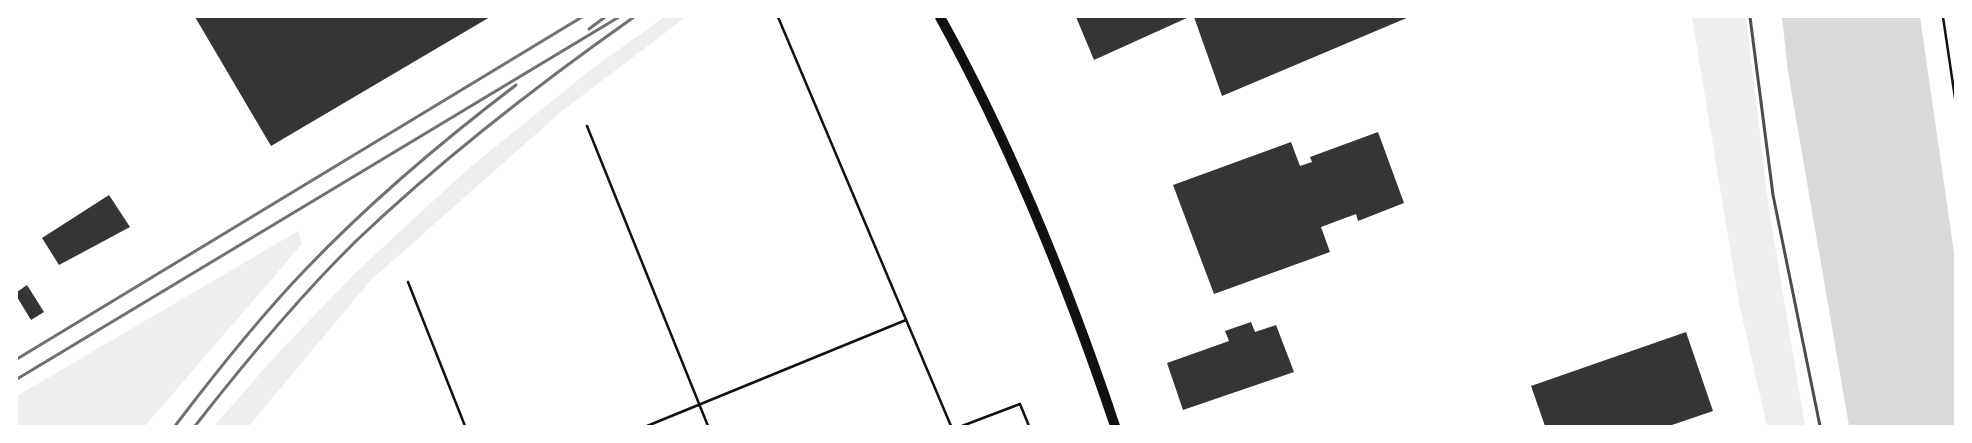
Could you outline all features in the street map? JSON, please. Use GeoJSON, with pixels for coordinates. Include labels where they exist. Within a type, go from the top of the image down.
{"type":"FeatureCollection","features":[{"type":"Feature","properties":{"kind":"main road"},"geometry":{"type":"LineString","coordinates":[[940,17],[961,54],[1010,158],[1050,249],[1091,354],[1115,426]]}},
{"type":"Feature","properties":{"kind":"lane"},"geometry":{"type":"LineString","coordinates":[[1750,17],[1772,195],[1820,426]]}},
{"type":"Feature","properties":{"kind":"path"},"geometry":{"type":"LineString","coordinates":[[778,17],[951,426]]}},
{"type":"Feature","properties":{"kind":"path"},"geometry":{"type":"LineString","coordinates":[[1943,17],[1955,98]]}},
{"type":"Feature","properties":{"kind":"path"},"geometry":{"type":"LineString","coordinates":[[587,126],[708,426]]}},
{"type":"Feature","properties":{"kind":"path"},"geometry":{"type":"LineString","coordinates":[[408,282],[465,426]]}},
{"type":"Feature","properties":{"kind":"path"},"geometry":{"type":"LineString","coordinates":[[647,426],[906,320]]}},
{"type":"Feature","properties":{"kind":"path"},"geometry":{"type":"LineString","coordinates":[[962,426],[1020,404],[1029,426]]}},
{"type":"Feature","properties":{"kind":"shaded area"},"geometry":{"type":"Polygon","coordinates":[[[664,17],[686,17],[562,111],[370,281],[249,426],[214,426],[280,351],[355,273],[469,168],[588,72],[664,17]]]}},
{"type":"Feature","properties":{"kind":"shaded area"},"geometry":{"type":"Polygon","coordinates":[[[1692,17],[1746,17],[1769,209],[1805,426],[1767,426],[1739,303],[1692,17]]]}},
{"type":"Feature","properties":{"kind":"shaded area"},"geometry":{"type":"Polygon","coordinates":[[[1782,17],[1920,17],[1955,260],[1955,426],[1849,426],[1788,72],[1782,17]]]}},
{"type":"Feature","properties":{"kind":"shaded area"},"geometry":{"type":"Polygon","coordinates":[[[298,231],[302,244],[145,426],[17,426],[17,396],[298,231]]]}},
{"type":"Feature","properties":{"kind":"building"},"geometry":{"type":"Polygon","coordinates":[[[195,17],[490,17],[271,146],[195,17]]]}},
{"type":"Feature","properties":{"kind":"building"},"geometry":{"type":"Polygon","coordinates":[[[1076,17],[1189,17],[1094,60],[1076,17]]]}},
{"type":"Feature","properties":{"kind":"building"},"geometry":{"type":"Polygon","coordinates":[[[1194,17],[1409,17],[1222,96],[1194,17]]]}},
{"type":"Feature","properties":{"kind":"building"},"geometry":{"type":"Polygon","coordinates":[[[1378,132],[1404,203],[1358,221],[1356,214],[1321,227],[1330,252],[1214,294],[1173,185],[1291,142],[1300,166],[1312,162],[1310,157],[1378,132]]]}},
{"type":"Feature","properties":{"kind":"building"},"geometry":{"type":"Polygon","coordinates":[[[109,195],[130,227],[59,265],[42,238],[109,195]]]}},
{"type":"Feature","properties":{"kind":"building"},"geometry":{"type":"Polygon","coordinates":[[[27,285],[44,312],[31,320],[17,297],[17,292],[27,285]]]}},
{"type":"Feature","properties":{"kind":"building"},"geometry":{"type":"Polygon","coordinates":[[[1251,322],[1255,332],[1276,325],[1294,372],[1183,410],[1167,363],[1229,341],[1225,331],[1251,322]]]}},
{"type":"Feature","properties":{"kind":"building"},"geometry":{"type":"Polygon","coordinates":[[[1686,332],[1713,411],[1669,426],[1545,426],[1531,386],[1686,332]]]}},
{"type":"Feature","properties":{"kind":"railway"},"geometry":{"type":"LineString","coordinates":[[17,359],[582,17]]}},
{"type":"Feature","properties":{"kind":"railway"},"geometry":{"type":"LineString","coordinates":[[589,29],[605,17]]}},
{"type":"Feature","properties":{"kind":"railway"},"geometry":{"type":"LineString","coordinates":[[17,379],[619,17]]}},
{"type":"Feature","properties":{"kind":"railway"},"geometry":{"type":"LineString","coordinates":[[195,426],[272,331],[313,285],[356,241],[422,181],[490,124],[634,17]]}},
{"type":"Feature","properties":{"kind":"railway"},"geometry":{"type":"LineString","coordinates":[[175,426],[254,327],[305,270],[355,220],[407,173],[516,85]]}}]}
